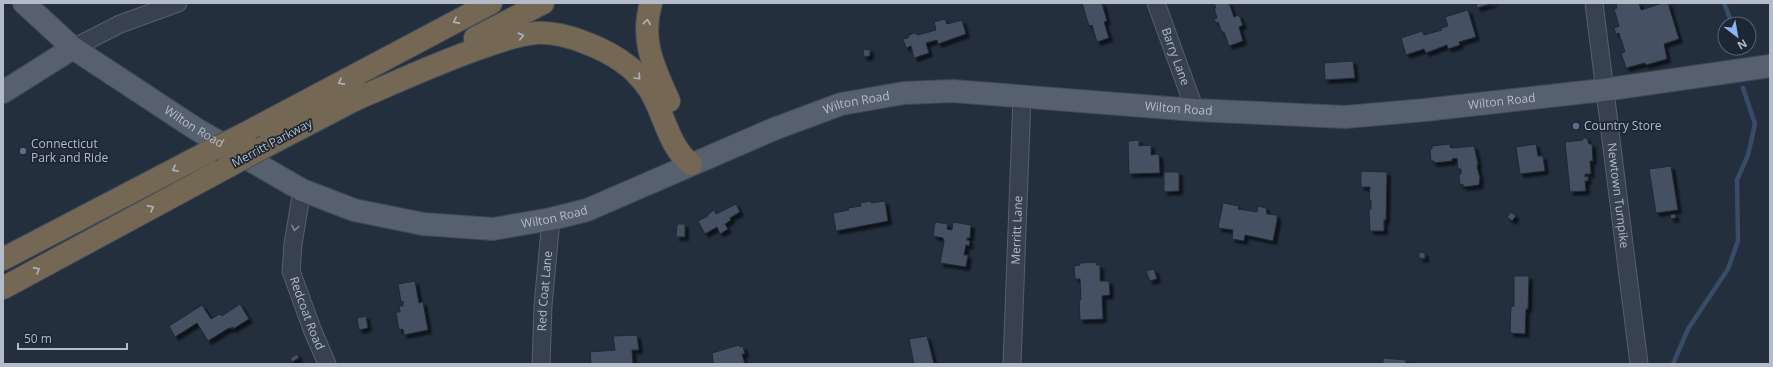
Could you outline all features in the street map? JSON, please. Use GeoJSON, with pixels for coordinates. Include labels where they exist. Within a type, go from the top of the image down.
{"type":"FeatureCollection","features":[{"type":"Feature","properties":{"kind":"highway","name":"Merritt Parkway"},"geometry":{"type":"LineString","coordinates":[[3,259],[246,133],[491,3]]}},
{"type":"Feature","properties":{"kind":"highway","name":"Merritt Parkway"},"geometry":{"type":"LineString","coordinates":[[3,288],[226,167],[544,3]]}},
{"type":"Feature","properties":{"kind":"highway"},"geometry":{"type":"LineString","coordinates":[[354,100],[465,53],[503,40],[536,32],[571,37],[599,48],[628,66],[648,87],[675,145],[684,159],[691,164],[692,157],[687,140],[658,78],[647,48],[647,15],[651,3]]}},
{"type":"Feature","properties":{"kind":"highway"},"geometry":{"type":"LineString","coordinates":[[3,254],[50,234]]}},
{"type":"Feature","properties":{"kind":"main road","name":"Wilton Road"},"geometry":{"type":"LineString","coordinates":[[24,3],[73,48],[196,129],[302,190],[354,210],[423,224],[493,228],[552,219],[587,210],[774,129],[841,104],[904,93],[953,91],[1195,110],[1345,117],[1425,110],[1603,90],[1770,66]]}},
{"type":"Feature","properties":{"kind":"main road"},"geometry":{"type":"LineString","coordinates":[[3,92],[73,48]]}},
{"type":"Feature","properties":{"kind":"street"},"geometry":{"type":"LineString","coordinates":[[73,48],[120,24],[178,3]]}},
{"type":"Feature","properties":{"kind":"street","name":"Barry Lane"},"geometry":{"type":"LineString","coordinates":[[1156,3],[1195,110]]}},
{"type":"Feature","properties":{"kind":"street","name":"Newtown Turnpike"},"geometry":{"type":"LineString","coordinates":[[1594,3],[1603,90],[1639,364]]}},
{"type":"Feature","properties":{"kind":"street","name":"Merritt Lane"},"geometry":{"type":"LineString","coordinates":[[1012,364],[1022,97]]}},
{"type":"Feature","properties":{"kind":"street","name":"Redcoat Road"},"geometry":{"type":"LineString","coordinates":[[302,190],[292,244],[291,271],[312,329],[327,364]]}},
{"type":"Feature","properties":{"kind":"street","name":"Red Coat Lane"},"geometry":{"type":"LineString","coordinates":[[541,364],[543,306],[552,219]]}},
{"type":"Feature","properties":{"kind":"building"},"geometry":{"type":"Polygon","coordinates":[[[1082,3],[1102,3],[1107,21],[1104,22],[1109,38],[1097,42],[1092,25],[1089,26],[1082,3]]]}},
{"type":"Feature","properties":{"kind":"building"},"geometry":{"type":"Polygon","coordinates":[[[1214,3],[1229,3],[1234,17],[1239,15],[1243,25],[1239,27],[1243,41],[1229,46],[1224,32],[1222,32],[1218,22],[1216,23],[1214,19],[1217,18],[1214,3]]]}},
{"type":"Feature","properties":{"kind":"building"},"geometry":{"type":"Polygon","coordinates":[[[1476,3],[1494,3],[1477,8],[1476,3]]]}},
{"type":"Feature","properties":{"kind":"building"},"geometry":{"type":"Polygon","coordinates":[[[1616,3],[1639,3],[1641,10],[1663,3],[1668,3],[1679,39],[1664,44],[1667,59],[1646,65],[1645,63],[1626,68],[1621,53],[1625,52],[1619,33],[1616,34],[1614,28],[1619,26],[1614,9],[1617,8],[1616,3]]]}},
{"type":"Feature","properties":{"kind":"building"},"geometry":{"type":"Polygon","coordinates":[[[1468,10],[1476,37],[1459,42],[1460,45],[1448,49],[1447,45],[1426,53],[1424,49],[1406,55],[1401,38],[1422,31],[1424,35],[1442,30],[1441,28],[1448,26],[1445,17],[1468,10]]]}},
{"type":"Feature","properties":{"kind":"building"},"geometry":{"type":"Polygon","coordinates":[[[945,19],[947,24],[962,20],[966,34],[938,44],[937,40],[926,43],[929,53],[914,58],[911,46],[906,48],[903,39],[908,38],[909,35],[915,33],[918,35],[936,30],[934,22],[945,19]]]}},
{"type":"Feature","properties":{"kind":"building"},"geometry":{"type":"Polygon","coordinates":[[[870,49],[870,56],[864,57],[863,50],[870,49]]]}},
{"type":"Feature","properties":{"kind":"building"},"geometry":{"type":"Polygon","coordinates":[[[1353,61],[1355,78],[1325,80],[1324,63],[1353,61]]]}},
{"type":"Feature","properties":{"kind":"building"},"geometry":{"type":"Polygon","coordinates":[[[1583,138],[1587,138],[1589,144],[1592,144],[1593,161],[1590,161],[1591,174],[1585,174],[1585,177],[1588,176],[1588,181],[1585,181],[1586,191],[1570,192],[1565,142],[1583,140],[1583,138]]]}},
{"type":"Feature","properties":{"kind":"building"},"geometry":{"type":"Polygon","coordinates":[[[1139,140],[1139,146],[1151,145],[1151,155],[1159,154],[1160,173],[1129,174],[1128,141],[1139,140]]]}},
{"type":"Feature","properties":{"kind":"building"},"geometry":{"type":"Polygon","coordinates":[[[1450,144],[1450,147],[1453,148],[1474,146],[1480,178],[1479,185],[1463,187],[1463,184],[1460,185],[1459,174],[1461,174],[1461,169],[1458,169],[1457,158],[1452,159],[1452,161],[1434,163],[1434,161],[1431,161],[1430,149],[1432,149],[1432,146],[1450,144]]]}},
{"type":"Feature","properties":{"kind":"building"},"geometry":{"type":"Polygon","coordinates":[[[1536,144],[1538,156],[1543,156],[1545,171],[1520,174],[1516,147],[1536,144]]]}},
{"type":"Feature","properties":{"kind":"building"},"geometry":{"type":"Polygon","coordinates":[[[1671,166],[1678,210],[1656,213],[1649,169],[1671,166]]]}},
{"type":"Feature","properties":{"kind":"building"},"geometry":{"type":"Polygon","coordinates":[[[1361,171],[1387,172],[1386,220],[1384,220],[1384,231],[1370,231],[1370,187],[1361,187],[1361,171]]]}},
{"type":"Feature","properties":{"kind":"building"},"geometry":{"type":"Polygon","coordinates":[[[1164,172],[1179,172],[1179,191],[1164,192],[1164,172]]]}},
{"type":"Feature","properties":{"kind":"building"},"geometry":{"type":"Polygon","coordinates":[[[871,201],[871,203],[885,201],[888,221],[836,231],[833,213],[849,210],[848,208],[861,206],[860,203],[871,201]]]}},
{"type":"Feature","properties":{"kind":"building"},"geometry":{"type":"Polygon","coordinates":[[[1223,203],[1239,206],[1238,209],[1257,212],[1258,206],[1266,208],[1267,214],[1277,215],[1273,241],[1245,235],[1244,241],[1232,239],[1233,230],[1218,228],[1223,203]]]}},
{"type":"Feature","properties":{"kind":"building"},"geometry":{"type":"Polygon","coordinates":[[[736,204],[740,212],[730,218],[731,220],[725,224],[728,229],[720,234],[717,227],[705,234],[698,221],[708,216],[708,214],[714,210],[716,214],[736,204]]]}},
{"type":"Feature","properties":{"kind":"building"},"geometry":{"type":"Polygon","coordinates":[[[1511,212],[1516,216],[1512,221],[1507,217],[1511,212]]]}},
{"type":"Feature","properties":{"kind":"building"},"geometry":{"type":"Polygon","coordinates":[[[1675,214],[1676,218],[1671,219],[1670,215],[1675,214]]]}},
{"type":"Feature","properties":{"kind":"building"},"geometry":{"type":"Polygon","coordinates":[[[935,222],[948,224],[947,229],[952,230],[953,222],[971,225],[970,238],[967,238],[967,240],[970,241],[969,246],[966,245],[964,255],[968,255],[966,267],[940,263],[944,242],[943,238],[933,236],[935,222]]]}},
{"type":"Feature","properties":{"kind":"building"},"geometry":{"type":"Polygon","coordinates":[[[677,224],[685,224],[685,237],[676,237],[677,224]]]}},
{"type":"Feature","properties":{"kind":"building"},"geometry":{"type":"Polygon","coordinates":[[[1419,252],[1425,253],[1425,259],[1419,258],[1419,252]]]}},
{"type":"Feature","properties":{"kind":"building"},"geometry":{"type":"Polygon","coordinates":[[[1096,262],[1096,265],[1100,265],[1100,281],[1109,281],[1110,295],[1102,296],[1103,319],[1080,320],[1080,279],[1075,279],[1074,266],[1080,265],[1080,263],[1096,262]]]}},
{"type":"Feature","properties":{"kind":"building"},"geometry":{"type":"Polygon","coordinates":[[[1154,269],[1157,279],[1150,281],[1146,271],[1154,269]]]}},
{"type":"Feature","properties":{"kind":"building"},"geometry":{"type":"Polygon","coordinates":[[[1514,276],[1529,276],[1528,309],[1526,309],[1525,334],[1510,333],[1511,307],[1514,306],[1514,276]]]}},
{"type":"Feature","properties":{"kind":"building"},"geometry":{"type":"Polygon","coordinates":[[[415,281],[419,303],[423,302],[428,330],[404,335],[403,329],[399,330],[396,312],[400,312],[399,306],[403,306],[398,284],[415,281]]]}},
{"type":"Feature","properties":{"kind":"building"},"geometry":{"type":"Polygon","coordinates":[[[240,304],[249,319],[233,329],[233,327],[229,328],[208,341],[197,323],[175,337],[169,326],[202,305],[211,319],[220,314],[222,316],[240,304]]]}},
{"type":"Feature","properties":{"kind":"building"},"geometry":{"type":"Polygon","coordinates":[[[366,316],[368,328],[359,330],[357,318],[366,316]]]}},
{"type":"Feature","properties":{"kind":"building"},"geometry":{"type":"Polygon","coordinates":[[[637,335],[639,350],[632,350],[633,364],[591,364],[590,352],[615,350],[613,336],[637,335]]]}},
{"type":"Feature","properties":{"kind":"building"},"geometry":{"type":"Polygon","coordinates":[[[927,336],[934,364],[914,364],[909,339],[927,336]]]}},
{"type":"Feature","properties":{"kind":"building"},"geometry":{"type":"Polygon","coordinates":[[[739,345],[740,347],[743,346],[745,354],[742,354],[745,364],[715,364],[713,362],[712,353],[739,345]]]}},
{"type":"Feature","properties":{"kind":"building"},"geometry":{"type":"Polygon","coordinates":[[[297,354],[299,358],[292,362],[290,358],[297,354]]]}},
{"type":"Feature","properties":{"kind":"building"},"geometry":{"type":"Polygon","coordinates":[[[1383,358],[1406,360],[1406,364],[1383,364],[1383,358]]]}},
{"type":"Feature","properties":{"kind":"waterway"},"geometry":{"type":"LineString","coordinates":[[1724,3],[1729,16]]}},
{"type":"Feature","properties":{"kind":"waterway"},"geometry":{"type":"LineString","coordinates":[[1673,364],[1688,329],[1728,269],[1738,241],[1737,180],[1748,155],[1755,124],[1743,88]]}},
{"type":"Feature","properties":{"kind":"place","name":"Country Store"},"geometry":{"type":"Point","coordinates":[1576,126]}},
{"type":"Feature","properties":{"kind":"place","name":"Connecticut Park and Ride"},"geometry":{"type":"Point","coordinates":[23,151]}}]}
